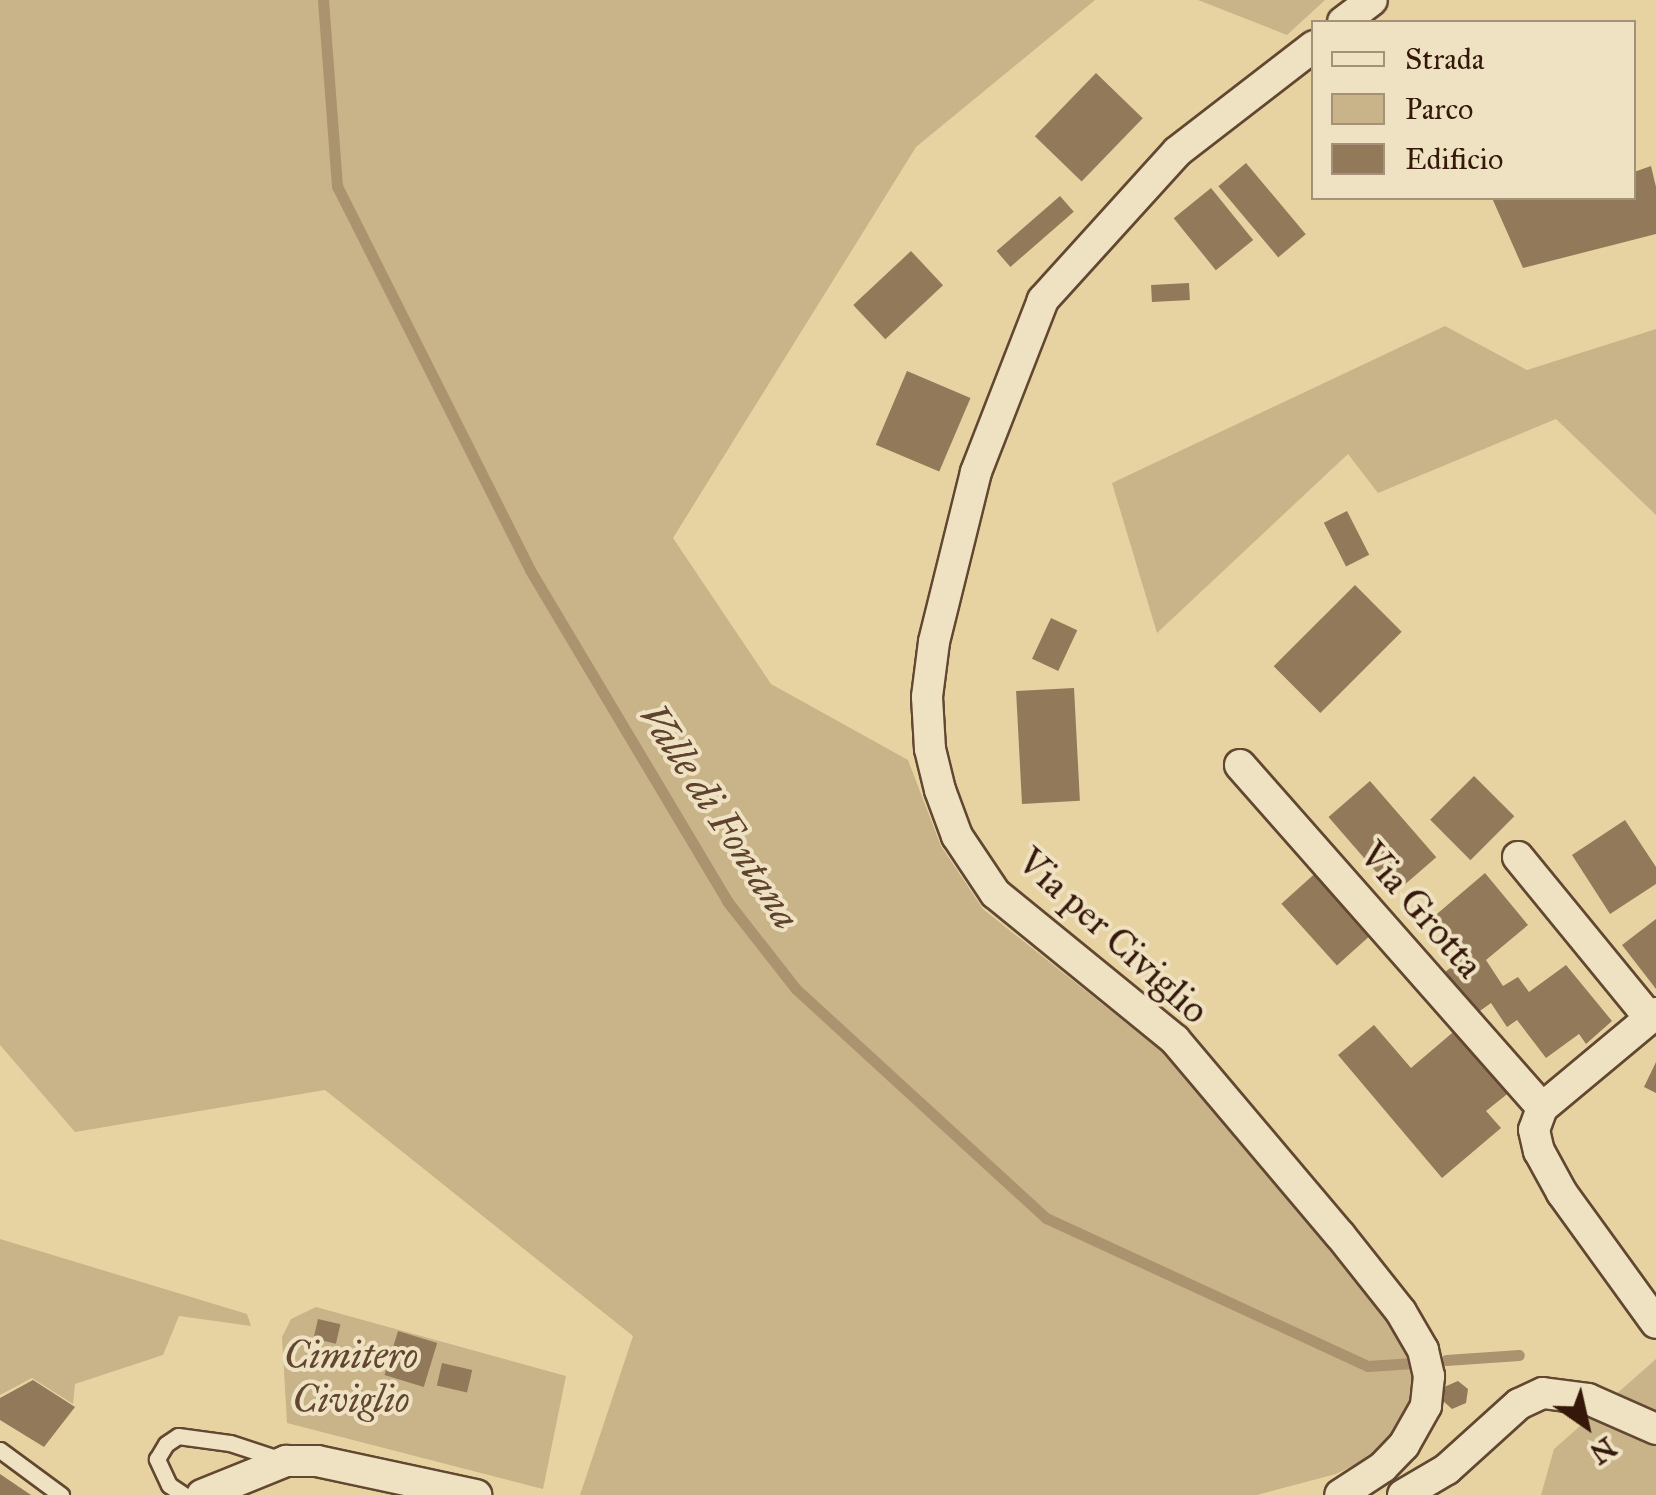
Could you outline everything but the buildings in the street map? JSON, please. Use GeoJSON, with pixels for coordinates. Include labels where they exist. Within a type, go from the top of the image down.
{"type":"FeatureCollection","features":[{"type":"Feature","properties":{"kind":"street"},"geometry":{"type":"LineString","coordinates":[[1346,20],[1372,0]]}},
{"type":"Feature","properties":{"kind":"street","name":"Via per Civiglio"},"geometry":{"type":"LineString","coordinates":[[1311,48],[1177,152],[1043,300],[976,472],[934,642],[926,697],[930,749],[940,790],[957,836],[995,893],[1175,1040],[1401,1312],[1423,1350],[1429,1376],[1426,1406],[1404,1445],[1383,1467],[1346,1494]]}},
{"type":"Feature","properties":{"kind":"street","name":"Via Grotta"},"geometry":{"type":"LineString","coordinates":[[1240,765],[1542,1108]]}},
{"type":"Feature","properties":{"kind":"street"},"geometry":{"type":"LineString","coordinates":[[1518,857],[1653,1016],[1542,1108],[1534,1130],[1539,1151],[1562,1192],[1656,1322]]}},
{"type":"Feature","properties":{"kind":"street"},"geometry":{"type":"LineString","coordinates":[[1403,1495],[1448,1469],[1519,1404],[1543,1393],[1588,1399],[1656,1429]]}},
{"type":"Feature","properties":{"kind":"street"},"geometry":{"type":"LineString","coordinates":[[202,1495],[286,1461],[348,1466],[476,1495]]}},
{"type":"Feature","properties":{"kind":"lane"},"geometry":{"type":"LineString","coordinates":[[184,1495],[170,1485],[157,1459],[166,1444],[178,1436],[230,1443],[286,1461]]}},
{"type":"Feature","properties":{"kind":"lane"},"geometry":{"type":"LineString","coordinates":[[0,1450],[61,1495]]}},
{"type":"Feature","properties":{"kind":"green space"},"geometry":{"type":"Polygon","coordinates":[[[0,0],[1095,0],[916,147],[673,538],[771,684],[908,760],[941,846],[983,909],[1165,1054],[1392,1320],[1410,1351],[1414,1397],[1389,1439],[1366,1459],[1336,1474],[1257,1495],[580,1495],[633,1336],[325,1090],[75,1132],[0,1045],[0,0]]]}},
{"type":"Feature","properties":{"kind":"green space"},"geometry":{"type":"Polygon","coordinates":[[[1198,0],[1325,0],[1287,35],[1198,0]]]}},
{"type":"Feature","properties":{"kind":"green space"},"geometry":{"type":"Polygon","coordinates":[[[1445,326],[1527,370],[1656,329],[1656,515],[1556,419],[1378,493],[1348,454],[1157,633],[1112,483],[1445,326]]]}},
{"type":"Feature","properties":{"kind":"green space"},"geometry":{"type":"Polygon","coordinates":[[[0,1239],[247,1314],[251,1326],[179,1316],[163,1355],[75,1384],[73,1404],[32,1378],[0,1395],[0,1239]]]}},
{"type":"Feature","properties":{"kind":"green space","name":"Cimitero Civiglio"},"geometry":{"type":"Polygon","coordinates":[[[316,1307],[566,1376],[543,1489],[287,1423],[282,1337],[291,1319],[316,1307]]]}},
{"type":"Feature","properties":{"kind":"green space"},"geometry":{"type":"Polygon","coordinates":[[[1656,1359],[1656,1495],[1541,1495],[1554,1449],[1656,1359]]]}},
{"type":"Feature","properties":{"kind":"waterway","name":"Valle di Fontana"},"geometry":{"type":"LineString","coordinates":[[323,0],[337,186],[530,570],[727,901],[796,989],[1046,1218],[1368,1366],[1413,1363]]}},
{"type":"Feature","properties":{"kind":"waterway","name":"Valle di Fontana"},"geometry":{"type":"LineString","coordinates":[[1446,1360],[1519,1355]]}}]}
